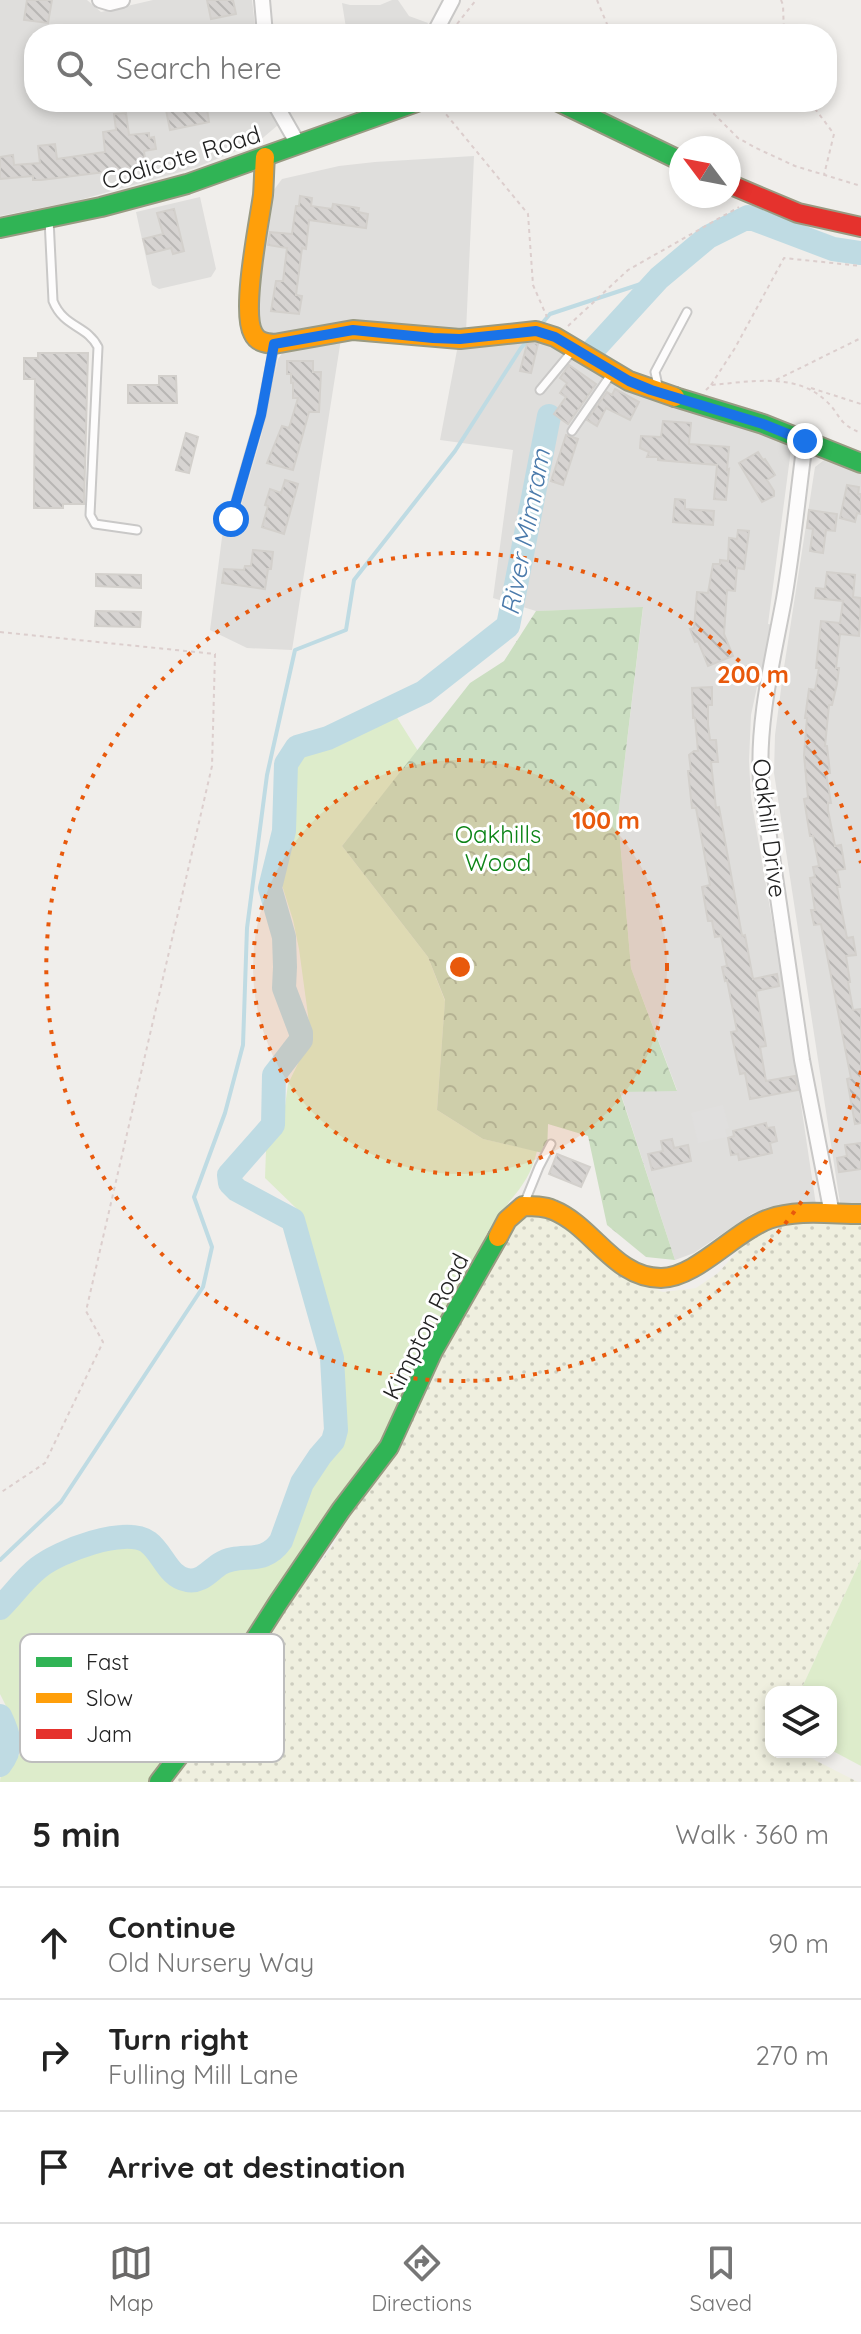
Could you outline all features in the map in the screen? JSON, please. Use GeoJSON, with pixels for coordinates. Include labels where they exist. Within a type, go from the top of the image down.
{"type":"FeatureCollection","features":[{"type":"Feature","properties":{"kind":"street"},"geometry":{"type":"LineString","coordinates":[[100,0],[110,3],[122,0]]}},
{"type":"Feature","properties":{"kind":"street"},"geometry":{"type":"LineString","coordinates":[[262,0],[264,24]]}},
{"type":"Feature","properties":{"kind":"street"},"geometry":{"type":"LineString","coordinates":[[439,24],[452,0]]}},
{"type":"Feature","properties":{"kind":"street"},"geometry":{"type":"LineString","coordinates":[[280,112],[298,144]]}},
{"type":"Feature","properties":{"kind":"street","name":"Codicote Road"},"geometry":{"type":"LineString","coordinates":[[0,228],[187,184],[389,112]]}},
{"type":"Feature","properties":{"kind":"street"},"geometry":{"type":"LineString","coordinates":[[580,112],[669,155]]}},
{"type":"Feature","properties":{"kind":"street"},"geometry":{"type":"LineString","coordinates":[[265,157],[249,321],[253,335],[261,342],[274,344],[353,330],[460,339],[536,331],[555,337],[635,383],[763,424],[861,463]]}},
{"type":"Feature","properties":{"kind":"street"},"geometry":{"type":"LineString","coordinates":[[741,189],[798,213],[861,227]]}},
{"type":"Feature","properties":{"kind":"street","name":"Oakhill Drive"},"geometry":{"type":"LineString","coordinates":[[805,441],[759,753],[802,1060],[832,1214]]}},
{"type":"Feature","properties":{"kind":"street"},"geometry":{"type":"LineString","coordinates":[[523,1206],[539,1206],[554,1211],[570,1220],[611,1258],[648,1276],[665,1278],[682,1272],[769,1219],[793,1214],[861,1214]]}},
{"type":"Feature","properties":{"kind":"street","name":"Kimpton Road"},"geometry":{"type":"LineString","coordinates":[[258,1634],[347,1501],[389,1447],[433,1351],[507,1220],[523,1206]]}},
{"type":"Feature","properties":{"kind":"street","name":"Kimpton Road"},"geometry":{"type":"LineString","coordinates":[[159,1782],[174,1762]]}},
{"type":"Feature","properties":{"kind":"lane"},"geometry":{"type":"LineString","coordinates":[[49,217],[53,301],[57,312],[90,335],[98,347],[90,515],[95,524],[137,530]]}},
{"type":"Feature","properties":{"kind":"lane"},"geometry":{"type":"LineString","coordinates":[[635,383],[655,372],[687,312]]}},
{"type":"Feature","properties":{"kind":"lane"},"geometry":{"type":"LineString","coordinates":[[231,519],[261,415],[274,344]]}},
{"type":"Feature","properties":{"kind":"lane"},"geometry":{"type":"LineString","coordinates":[[540,390],[574,349]]}},
{"type":"Feature","properties":{"kind":"lane"},"geometry":{"type":"LineString","coordinates":[[572,431],[613,372]]}},
{"type":"Feature","properties":{"kind":"lane"},"geometry":{"type":"LineString","coordinates":[[655,372],[660,392]]}},
{"type":"Feature","properties":{"kind":"lane"},"geometry":{"type":"LineString","coordinates":[[523,1206],[551,1144]]}},
{"type":"Feature","properties":{"kind":"path"},"geometry":{"type":"LineString","coordinates":[[457,23],[476,0]]}},
{"type":"Feature","properties":{"kind":"path"},"geometry":{"type":"LineString","coordinates":[[597,0],[608,24]]}},
{"type":"Feature","properties":{"kind":"path"},"geometry":{"type":"LineString","coordinates":[[781,0],[784,24]]}},
{"type":"Feature","properties":{"kind":"path"},"geometry":{"type":"LineString","coordinates":[[444,112],[528,214],[533,285],[555,337],[628,270],[758,196]]}},
{"type":"Feature","properties":{"kind":"path"},"geometry":{"type":"LineString","coordinates":[[712,112],[738,138],[795,166],[861,186]]}},
{"type":"Feature","properties":{"kind":"path"},"geometry":{"type":"LineString","coordinates":[[818,112],[834,134],[824,175]]}},
{"type":"Feature","properties":{"kind":"path"},"geometry":{"type":"LineString","coordinates":[[695,404],[735,348],[784,258],[861,266]]}},
{"type":"Feature","properties":{"kind":"path"},"geometry":{"type":"LineString","coordinates":[[775,380],[861,338]]}},
{"type":"Feature","properties":{"kind":"path"},"geometry":{"type":"LineString","coordinates":[[711,385],[775,380],[861,404]]}},
{"type":"Feature","properties":{"kind":"path"},"geometry":{"type":"LineString","coordinates":[[810,388],[827,401],[845,427],[861,433]]}},
{"type":"Feature","properties":{"kind":"path"},"geometry":{"type":"LineString","coordinates":[[0,632],[215,654],[212,766],[86,1311],[103,1342],[45,1463],[0,1493]]}},
{"type":"Feature","properties":{"kind":"shaded area"},"geometry":{"type":"Polygon","coordinates":[[[0,0],[87,0],[101,12],[153,0],[252,0],[255,24],[24,24],[24,112],[271,112],[278,125],[258,142],[195,168],[76,201],[0,216],[0,0]]]}},
{"type":"Feature","properties":{"kind":"shaded area"},"geometry":{"type":"Polygon","coordinates":[[[398,0],[409,16],[428,23],[345,24],[342,3],[380,5],[398,0]]]}},
{"type":"Feature","properties":{"kind":"shaded area"},"geometry":{"type":"Polygon","coordinates":[[[474,156],[466,332],[269,337],[263,334],[254,318],[270,195],[282,179],[339,166],[474,156]]]}},
{"type":"Feature","properties":{"kind":"shaded area"},"geometry":{"type":"Polygon","coordinates":[[[200,197],[216,269],[211,277],[159,289],[152,285],[136,212],[200,197]]]}},
{"type":"Feature","properties":{"kind":"shaded area"},"geometry":{"type":"Polygon","coordinates":[[[527,337],[565,345],[792,442],[768,624],[775,625],[764,687],[757,687],[751,715],[749,761],[751,798],[816,1205],[753,1213],[694,1253],[675,1260],[620,1091],[677,1090],[631,968],[618,817],[643,608],[536,611],[493,598],[513,450],[440,440],[458,345],[506,344],[527,337]]]}},
{"type":"Feature","properties":{"kind":"shaded area"},"geometry":{"type":"Polygon","coordinates":[[[341,339],[292,650],[247,648],[210,630],[224,522],[236,523],[261,437],[278,359],[285,349],[341,339]]]}},
{"type":"Feature","properties":{"kind":"shaded area"},"geometry":{"type":"Polygon","coordinates":[[[828,457],[861,469],[861,1208],[840,1203],[774,773],[775,735],[783,674],[815,467],[828,457]]]}},
{"type":"Feature","properties":{"kind":"shaded area"},"geometry":{"type":"Polygon","coordinates":[[[723,1105],[729,1128],[725,1129],[727,1137],[698,1143],[691,1113],[723,1105]]]}},
{"type":"Feature","properties":{"kind":"green space","name":"Oakhills Wood"},"geometry":{"type":"Polygon","coordinates":[[[643,607],[618,817],[631,968],[677,1091],[620,1092],[675,1260],[646,1257],[607,1225],[588,1136],[548,1124],[547,1154],[483,1139],[437,1110],[445,1000],[428,957],[342,846],[470,683],[504,661],[536,611],[643,607]]]}},
{"type":"Feature","properties":{"kind":"green space"},"geometry":{"type":"Polygon","coordinates":[[[394,713],[418,751],[342,846],[428,957],[445,1001],[437,1110],[483,1139],[537,1151],[523,1184],[509,1202],[423,1353],[385,1442],[254,1634],[20,1634],[20,1734],[0,1694],[0,1618],[45,1570],[110,1545],[130,1544],[144,1548],[176,1581],[192,1585],[206,1583],[231,1565],[260,1565],[283,1556],[290,1544],[296,1518],[321,1464],[338,1441],[345,1417],[338,1346],[296,1208],[265,1178],[266,1150],[283,1121],[288,1084],[311,1037],[299,949],[281,882],[292,839],[293,765],[303,755],[394,713]]]}},
{"type":"Feature","properties":{"kind":"green space"},"geometry":{"type":"Polygon","coordinates":[[[542,1213],[570,1226],[614,1268],[643,1285],[663,1292],[696,1288],[718,1273],[745,1243],[768,1229],[795,1224],[861,1222],[861,1559],[803,1686],[765,1686],[765,1758],[811,1758],[858,1782],[170,1782],[183,1762],[284,1762],[284,1634],[269,1634],[332,1547],[513,1224],[524,1216],[542,1213]]]}},
{"type":"Feature","properties":{"kind":"green space"},"geometry":{"type":"Polygon","coordinates":[[[861,1559],[861,1766],[837,1753],[837,1686],[803,1686],[861,1559]]]}},
{"type":"Feature","properties":{"kind":"green space"},"geometry":{"type":"Polygon","coordinates":[[[20,1754],[20,1762],[165,1762],[150,1782],[0,1782],[7,1766],[20,1754]]]}},
{"type":"Feature","properties":{"kind":"building"},"geometry":{"type":"Polygon","coordinates":[[[27,0],[52,0],[48,23],[24,20],[27,0]]]}},
{"type":"Feature","properties":{"kind":"building"},"geometry":{"type":"Polygon","coordinates":[[[207,0],[233,0],[236,14],[211,19],[207,0]]]}},
{"type":"Feature","properties":{"kind":"building"},"geometry":{"type":"Polygon","coordinates":[[[166,112],[208,112],[209,122],[170,130],[166,112]]]}},
{"type":"Feature","properties":{"kind":"building"},"geometry":{"type":"Polygon","coordinates":[[[126,113],[129,135],[149,133],[149,138],[154,137],[156,149],[144,151],[146,167],[41,180],[33,180],[33,176],[0,179],[0,157],[13,155],[14,165],[40,163],[38,146],[55,144],[57,159],[105,152],[103,132],[116,130],[114,114],[126,113]]]}},
{"type":"Feature","properties":{"kind":"building"},"geometry":{"type":"Polygon","coordinates":[[[300,196],[312,198],[311,206],[332,209],[333,204],[359,208],[358,212],[368,214],[366,228],[309,220],[296,295],[302,296],[299,314],[271,311],[276,281],[283,281],[287,248],[268,245],[270,232],[292,234],[300,196]]]}},
{"type":"Feature","properties":{"kind":"building"},"geometry":{"type":"Polygon","coordinates":[[[174,209],[184,251],[173,254],[171,248],[147,254],[143,239],[163,234],[157,213],[174,209]]]}},
{"type":"Feature","properties":{"kind":"building"},"geometry":{"type":"Polygon","coordinates":[[[527,344],[538,344],[531,373],[520,371],[527,344]]]}},
{"type":"Feature","properties":{"kind":"building"},"geometry":{"type":"Polygon","coordinates":[[[38,353],[88,353],[84,504],[34,508],[35,379],[24,379],[24,358],[38,358],[38,353]]]}},
{"type":"Feature","properties":{"kind":"building"},"geometry":{"type":"Polygon","coordinates":[[[287,361],[313,361],[313,372],[321,372],[319,412],[309,412],[293,470],[267,463],[282,426],[289,428],[298,398],[293,398],[293,383],[291,374],[287,374],[287,361]]]}},
{"type":"Feature","properties":{"kind":"building"},"geometry":{"type":"Polygon","coordinates":[[[569,365],[596,384],[568,424],[554,414],[566,397],[560,393],[567,383],[560,378],[569,365]]]}},
{"type":"Feature","properties":{"kind":"building"},"geometry":{"type":"Polygon","coordinates":[[[159,376],[176,376],[177,403],[128,403],[128,385],[159,385],[159,376]]]}},
{"type":"Feature","properties":{"kind":"building"},"geometry":{"type":"Polygon","coordinates":[[[615,389],[639,402],[630,420],[606,408],[597,426],[587,420],[607,392],[612,395],[615,389]]]}},
{"type":"Feature","properties":{"kind":"building"},"geometry":{"type":"Polygon","coordinates":[[[663,421],[691,423],[689,444],[729,447],[726,500],[714,499],[717,465],[647,457],[649,452],[640,448],[641,436],[661,437],[663,421]]]}},
{"type":"Feature","properties":{"kind":"building"},"geometry":{"type":"Polygon","coordinates":[[[186,433],[198,437],[189,473],[176,470],[186,433]]]}},
{"type":"Feature","properties":{"kind":"building"},"geometry":{"type":"Polygon","coordinates":[[[566,435],[578,439],[563,485],[551,481],[566,435]]]}},
{"type":"Feature","properties":{"kind":"building"},"geometry":{"type":"Polygon","coordinates":[[[758,452],[775,475],[767,480],[774,496],[762,502],[739,463],[758,452]]]}},
{"type":"Feature","properties":{"kind":"building"},"geometry":{"type":"Polygon","coordinates":[[[285,480],[298,484],[284,534],[262,527],[270,489],[281,493],[285,480]]]}},
{"type":"Feature","properties":{"kind":"building"},"geometry":{"type":"Polygon","coordinates":[[[847,485],[859,487],[858,494],[861,494],[861,514],[857,513],[855,522],[840,518],[847,485]]]}},
{"type":"Feature","properties":{"kind":"building"},"geometry":{"type":"Polygon","coordinates":[[[675,499],[685,500],[685,509],[714,511],[713,525],[673,522],[675,499]]]}},
{"type":"Feature","properties":{"kind":"building"},"geometry":{"type":"Polygon","coordinates":[[[809,510],[837,514],[835,531],[826,530],[823,553],[810,551],[813,529],[807,528],[809,510]]]}},
{"type":"Feature","properties":{"kind":"building"},"geometry":{"type":"Polygon","coordinates":[[[738,530],[749,531],[744,569],[737,568],[735,591],[727,590],[724,634],[733,656],[708,666],[690,629],[694,628],[697,592],[708,593],[713,564],[720,564],[720,560],[728,561],[729,538],[737,539],[738,530]]]}},
{"type":"Feature","properties":{"kind":"building"},"geometry":{"type":"Polygon","coordinates":[[[253,550],[273,552],[265,589],[222,583],[224,569],[244,570],[245,566],[251,566],[253,550]]]}},
{"type":"Feature","properties":{"kind":"building"},"geometry":{"type":"Polygon","coordinates":[[[827,572],[855,575],[853,597],[861,598],[859,636],[840,634],[837,684],[832,705],[829,705],[825,746],[830,773],[826,773],[831,803],[828,803],[828,810],[835,846],[841,845],[845,869],[837,870],[840,887],[837,887],[847,938],[853,937],[856,955],[846,956],[848,982],[853,1010],[861,1009],[861,1123],[855,1124],[847,1079],[851,1078],[821,924],[814,925],[811,910],[815,910],[810,878],[815,877],[813,867],[819,866],[804,799],[808,798],[805,718],[809,689],[815,690],[819,668],[816,668],[821,621],[840,623],[843,601],[815,598],[816,588],[825,589],[827,572]]]}},
{"type":"Feature","properties":{"kind":"building"},"geometry":{"type":"Polygon","coordinates":[[[96,574],[141,575],[141,588],[96,586],[96,574]]]}},
{"type":"Feature","properties":{"kind":"building"},"geometry":{"type":"Polygon","coordinates":[[[96,611],[141,612],[140,627],[95,626],[96,611]]]}},
{"type":"Feature","properties":{"kind":"building"},"geometry":{"type":"Polygon","coordinates":[[[712,687],[708,725],[710,740],[716,740],[718,762],[711,762],[716,808],[719,807],[742,936],[745,935],[753,979],[777,974],[779,986],[756,991],[766,1046],[760,1047],[766,1081],[795,1076],[798,1090],[750,1099],[745,1073],[740,1074],[731,1032],[737,1031],[722,967],[727,966],[721,936],[715,937],[712,921],[708,921],[702,887],[710,885],[696,808],[692,808],[688,771],[691,771],[689,755],[698,751],[692,688],[712,687]]]}},
{"type":"Feature","properties":{"kind":"building"},"geometry":{"type":"Polygon","coordinates":[[[766,1123],[767,1128],[774,1127],[777,1141],[770,1143],[772,1153],[739,1160],[738,1154],[731,1155],[728,1138],[734,1136],[733,1131],[766,1123]]]}},
{"type":"Feature","properties":{"kind":"building"},"geometry":{"type":"Polygon","coordinates":[[[672,1139],[674,1148],[688,1145],[691,1161],[652,1170],[648,1154],[663,1151],[661,1141],[672,1139]]]}},
{"type":"Feature","properties":{"kind":"building"},"geometry":{"type":"Polygon","coordinates":[[[861,1143],[861,1169],[839,1172],[837,1158],[847,1156],[845,1145],[861,1143]]]}},
{"type":"Feature","properties":{"kind":"building"},"geometry":{"type":"Polygon","coordinates":[[[557,1154],[590,1167],[581,1187],[549,1174],[557,1154]]]}},
{"type":"Feature","properties":{"kind":"waterway","name":"River Mimram"},"geometry":{"type":"LineString","coordinates":[[594,349],[659,278],[708,237],[748,217],[833,249],[861,253]]}},
{"type":"Feature","properties":{"kind":"waterway"},"geometry":{"type":"LineString","coordinates":[[539,327],[550,314],[659,278]]}},
{"type":"Feature","properties":{"kind":"waterway"},"geometry":{"type":"LineString","coordinates":[[0,1560],[61,1502],[203,1287],[212,1247],[194,1197],[225,1113],[243,1045],[247,928],[267,775],[295,650],[346,630],[354,580],[455,451],[531,337]]}},
{"type":"Feature","properties":{"kind":"waterway","name":"River Mimram"},"geometry":{"type":"LineString","coordinates":[[0,1608],[28,1577],[48,1561],[76,1548],[109,1539],[138,1538],[148,1542],[170,1570],[187,1580],[201,1578],[228,1560],[267,1554],[281,1541],[302,1483],[333,1441],[336,1430],[332,1358],[293,1220],[237,1190],[230,1183],[229,1175],[273,1125],[274,1075],[301,1040],[284,988],[284,937],[270,888],[284,831],[286,764],[297,747],[328,738],[424,692],[508,626],[549,416]]}},
{"type":"Feature","properties":{"kind":"waterway","name":"River Mimram"},"geometry":{"type":"LineString","coordinates":[[0,1716],[9,1741],[0,1765]]}},
{"type":"Feature","properties":{"kind":"traffic: fast"},"geometry":{"type":"LineString","coordinates":[[0,228],[101,207],[187,184],[389,112]]}},
{"type":"Feature","properties":{"kind":"traffic: fast"},"geometry":{"type":"LineString","coordinates":[[580,112],[669,155]]}},
{"type":"Feature","properties":{"kind":"traffic: fast"},"geometry":{"type":"LineString","coordinates":[[675,397],[763,424],[861,463]]}},
{"type":"Feature","properties":{"kind":"traffic: fast"},"geometry":{"type":"LineString","coordinates":[[258,1634],[341,1510],[389,1447],[433,1351],[498,1237]]}},
{"type":"Feature","properties":{"kind":"traffic: fast"},"geometry":{"type":"LineString","coordinates":[[159,1782],[174,1762]]}},
{"type":"Feature","properties":{"kind":"traffic: slow"},"geometry":{"type":"LineString","coordinates":[[265,157],[249,306],[253,333],[259,340],[274,344],[353,330],[460,339],[536,331],[555,337],[629,381],[675,397]]}},
{"type":"Feature","properties":{"kind":"traffic: slow"},"geometry":{"type":"LineString","coordinates":[[498,1237],[507,1220],[523,1206],[546,1208],[580,1227],[630,1270],[661,1278],[688,1270],[769,1219],[803,1213],[861,1214]]}},
{"type":"Feature","properties":{"kind":"traffic: jam"},"geometry":{"type":"LineString","coordinates":[[741,189],[798,213],[861,227]]}},
{"type":"Feature","properties":{"kind":"route"},"geometry":{"type":"LineString","coordinates":[[231,519],[261,415],[274,344],[353,330],[460,339],[536,331],[555,337],[629,381],[651,390],[763,424],[805,441]]}}]}
